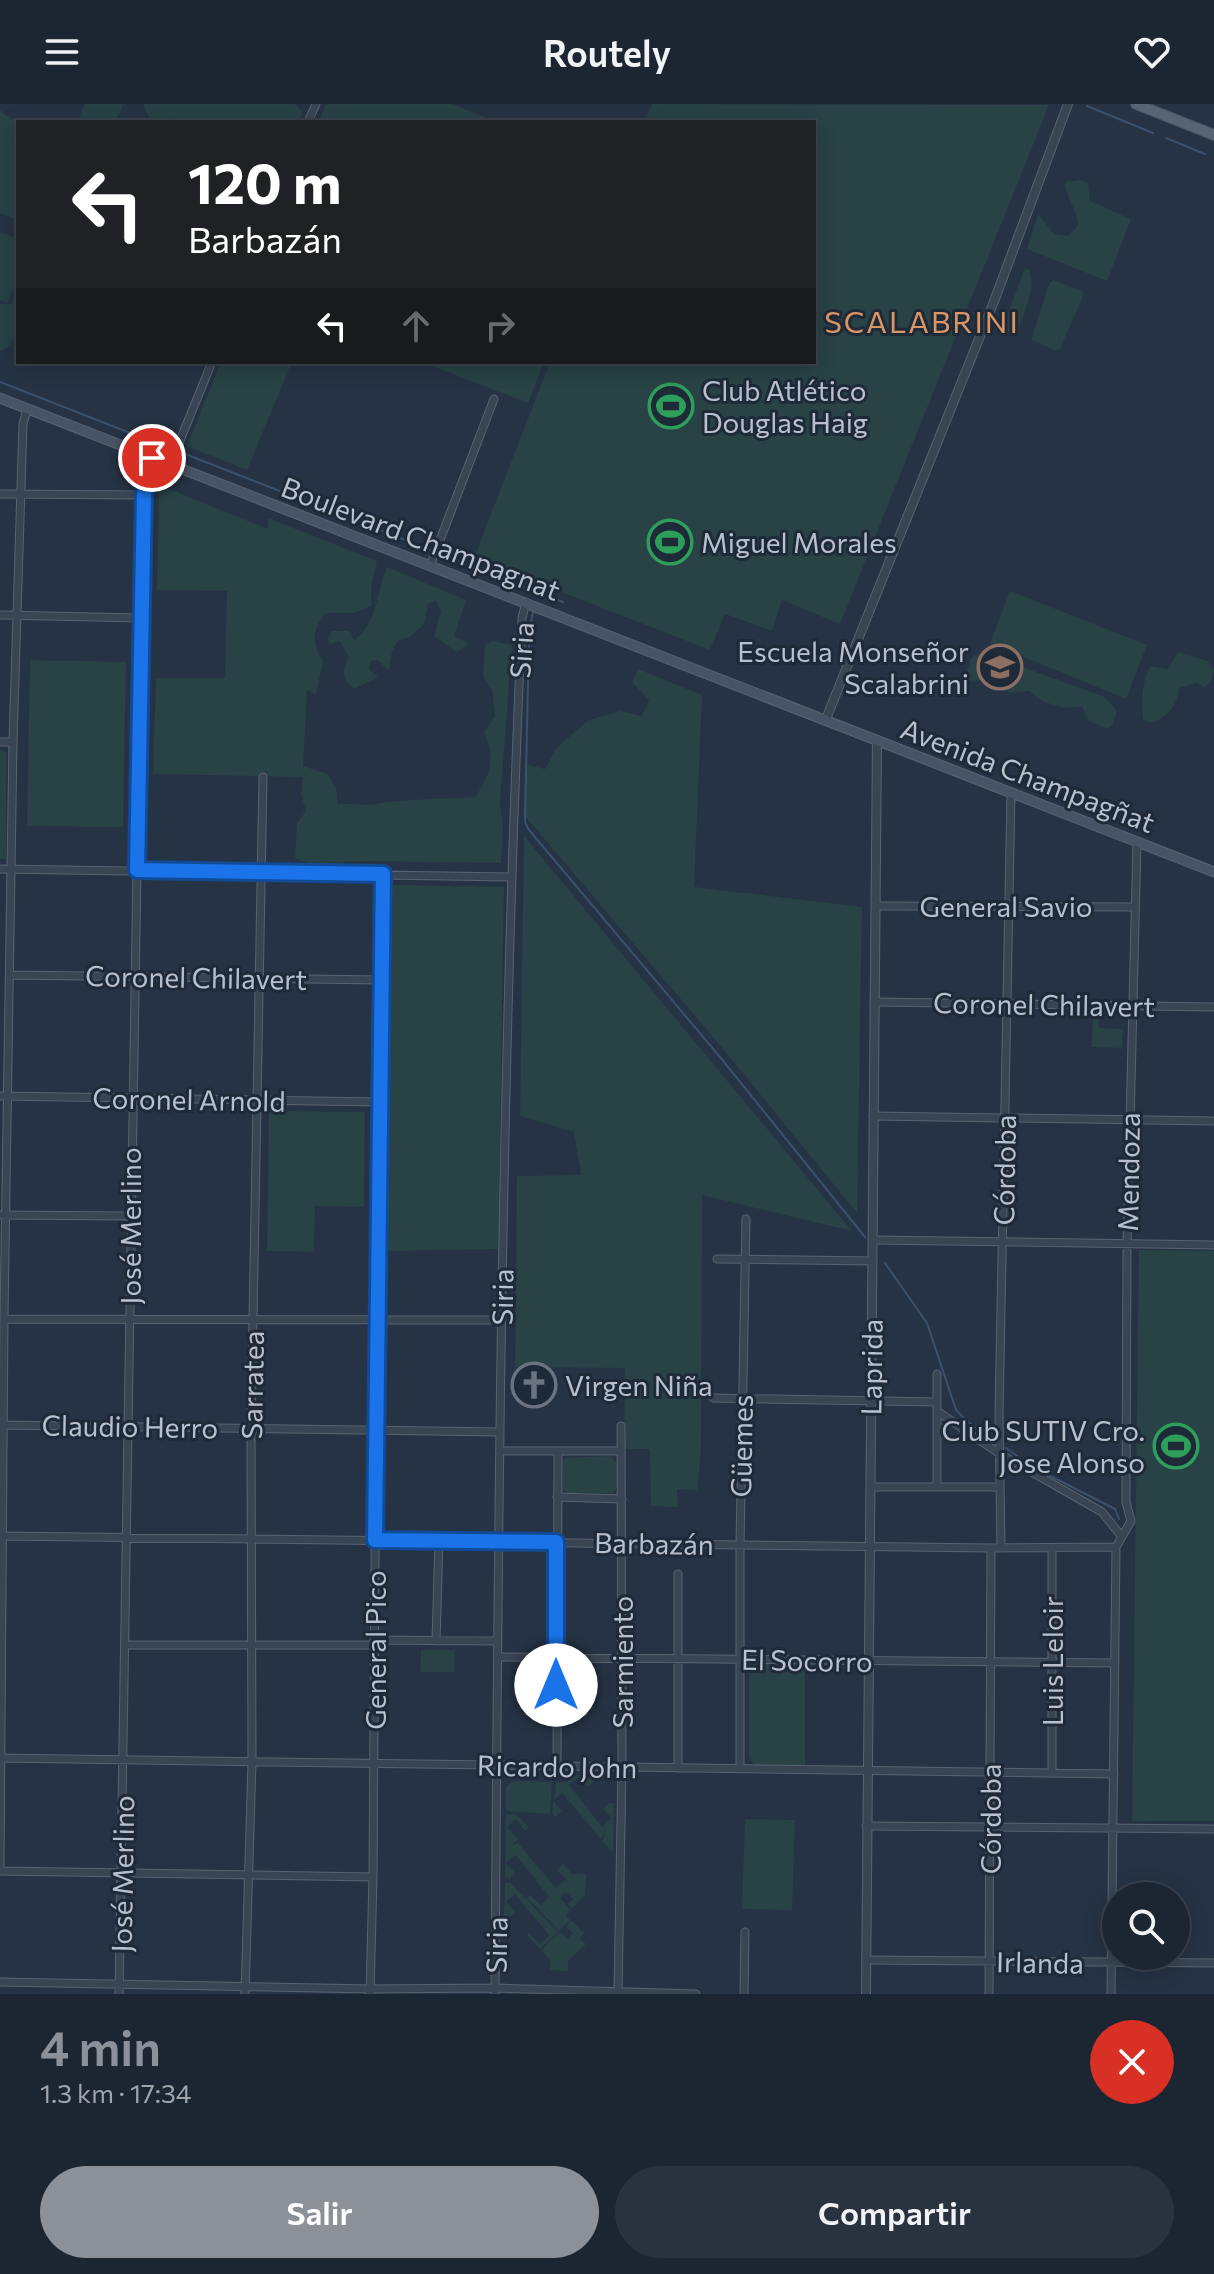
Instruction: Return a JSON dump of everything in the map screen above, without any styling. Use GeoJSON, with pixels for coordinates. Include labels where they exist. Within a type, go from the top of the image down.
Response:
{"type":"FeatureCollection","features":[{"type":"Feature","properties":{"kind":"main road"},"geometry":{"type":"LineString","coordinates":[[1136,104],[1214,135]]}},
{"type":"Feature","properties":{"kind":"main road","name":"Boulevard Champagnat"},"geometry":{"type":"LineString","coordinates":[[0,398],[826,719]]}},
{"type":"Feature","properties":{"kind":"main road","name":"Avenida Champagñat"},"geometry":{"type":"LineString","coordinates":[[826,719],[1214,871]]}},
{"type":"Feature","properties":{"kind":"street"},"geometry":{"type":"LineString","coordinates":[[826,719],[993,304],[1068,104]]}},
{"type":"Feature","properties":{"kind":"street"},"geometry":{"type":"LineString","coordinates":[[170,465],[211,364]]}},
{"type":"Feature","properties":{"kind":"street"},"geometry":{"type":"LineString","coordinates":[[430,566],[494,399]]}},
{"type":"Feature","properties":{"kind":"street"},"geometry":{"type":"LineString","coordinates":[[27,409],[23,424],[20,494],[10,975],[4,1096],[0,1869],[373,1877]]}},
{"type":"Feature","properties":{"kind":"street","name":"José Merlino"},"geometry":{"type":"LineString","coordinates":[[119,1994],[141,618],[144,495],[152,458]]}},
{"type":"Feature","properties":{"kind":"street"},"geometry":{"type":"LineString","coordinates":[[0,494],[144,495]]}},
{"type":"Feature","properties":{"kind":"street","name":"Siria"},"geometry":{"type":"LineString","coordinates":[[495,1991],[498,1542],[510,877],[522,618],[526,602]]}},
{"type":"Feature","properties":{"kind":"street"},"geometry":{"type":"LineString","coordinates":[[0,615],[141,618]]}},
{"type":"Feature","properties":{"kind":"street","name":"Laprida"},"geometry":{"type":"LineString","coordinates":[[866,1994],[877,740]]}},
{"type":"Feature","properties":{"kind":"street"},"geometry":{"type":"LineString","coordinates":[[0,742],[13,742]]}},
{"type":"Feature","properties":{"kind":"street","name":"Sarratea"},"geometry":{"type":"LineString","coordinates":[[246,1990],[252,1762],[251,1428],[263,777]]}},
{"type":"Feature","properties":{"kind":"street","name":"Córdoba"},"geometry":{"type":"LineString","coordinates":[[1001,1548],[1011,792]]}},
{"type":"Feature","properties":{"kind":"street","name":"Mendoza"},"geometry":{"type":"LineString","coordinates":[[1122,1537],[1131,1521],[1126,1502],[1127,1244],[1137,842]]}},
{"type":"Feature","properties":{"kind":"street"},"geometry":{"type":"LineString","coordinates":[[0,869],[510,877]]}},
{"type":"Feature","properties":{"kind":"street","name":"General Pico"},"geometry":{"type":"LineString","coordinates":[[370,1991],[383,874]]}},
{"type":"Feature","properties":{"kind":"street","name":"General Savio"},"geometry":{"type":"LineString","coordinates":[[876,906],[1135,907]]}},
{"type":"Feature","properties":{"kind":"street","name":"Coronel Chilavert"},"geometry":{"type":"LineString","coordinates":[[10,975],[381,980]]}},
{"type":"Feature","properties":{"kind":"street","name":"Coronel Chilavert"},"geometry":{"type":"LineString","coordinates":[[874,1002],[1214,1007]]}},
{"type":"Feature","properties":{"kind":"street","name":"Coronel Arnold"},"geometry":{"type":"LineString","coordinates":[[4,1096],[378,1102]]}},
{"type":"Feature","properties":{"kind":"street"},"geometry":{"type":"LineString","coordinates":[[873,1116],[1214,1121]]}},
{"type":"Feature","properties":{"kind":"street"},"geometry":{"type":"LineString","coordinates":[[3,1215],[130,1216]]}},
{"type":"Feature","properties":{"kind":"street","name":"Güemes"},"geometry":{"type":"LineString","coordinates":[[740,1769],[740,1545],[746,1219]]}},
{"type":"Feature","properties":{"kind":"street"},"geometry":{"type":"LineString","coordinates":[[874,1240],[1214,1245]]}},
{"type":"Feature","properties":{"kind":"street"},"geometry":{"type":"LineString","coordinates":[[717,1259],[873,1261]]}},
{"type":"Feature","properties":{"kind":"street"},"geometry":{"type":"LineString","coordinates":[[3,1316],[130,1320],[502,1320]]}},
{"type":"Feature","properties":{"kind":"street"},"geometry":{"type":"LineString","coordinates":[[937,1374],[937,1487]]}},
{"type":"Feature","properties":{"kind":"street"},"geometry":{"type":"LineString","coordinates":[[713,1398],[870,1401],[937,1407],[1000,1454],[1102,1512],[1122,1537],[1116,1547],[1113,1882]]}},
{"type":"Feature","properties":{"kind":"street","name":"Claudio Herro"},"geometry":{"type":"LineString","coordinates":[[1,1425],[500,1432]]}},
{"type":"Feature","properties":{"kind":"street","name":"Sarmiento"},"geometry":{"type":"LineString","coordinates":[[618,1992],[622,1767],[621,1426]]}},
{"type":"Feature","properties":{"kind":"street"},"geometry":{"type":"LineString","coordinates":[[500,1451],[621,1451]]}},
{"type":"Feature","properties":{"kind":"street"},"geometry":{"type":"LineString","coordinates":[[557,1766],[558,1451]]}},
{"type":"Feature","properties":{"kind":"street"},"geometry":{"type":"LineString","coordinates":[[871,1487],[1000,1487]]}},
{"type":"Feature","properties":{"kind":"street"},"geometry":{"type":"LineString","coordinates":[[557,1497],[622,1499]]}},
{"type":"Feature","properties":{"kind":"street","name":"Barbazán"},"geometry":{"type":"LineString","coordinates":[[1,1536],[871,1547],[1116,1547]]}},
{"type":"Feature","properties":{"kind":"street"},"geometry":{"type":"LineString","coordinates":[[436,1641],[439,1541]]}},
{"type":"Feature","properties":{"kind":"street","name":"Córdoba"},"geometry":{"type":"LineString","coordinates":[[989,1994],[991,1548]]}},
{"type":"Feature","properties":{"kind":"street","name":"Luis Leloir"},"geometry":{"type":"LineString","coordinates":[[1052,1548],[1052,1773]]}},
{"type":"Feature","properties":{"kind":"street"},"geometry":{"type":"LineString","coordinates":[[678,1574],[678,1768]]}},
{"type":"Feature","properties":{"kind":"street"},"geometry":{"type":"LineString","coordinates":[[126,1645],[498,1641]]}},
{"type":"Feature","properties":{"kind":"street","name":"El Socorro"},"geometry":{"type":"LineString","coordinates":[[498,1657],[1115,1663]]}},
{"type":"Feature","properties":{"kind":"street","name":"Ricardo John"},"geometry":{"type":"LineString","coordinates":[[1,1758],[1114,1774]]}},
{"type":"Feature","properties":{"kind":"street"},"geometry":{"type":"LineString","coordinates":[[866,1826],[1214,1829]]}},
{"type":"Feature","properties":{"kind":"street"},"geometry":{"type":"LineString","coordinates":[[744,1994],[745,1932]]}},
{"type":"Feature","properties":{"kind":"street","name":"Irlanda"},"geometry":{"type":"LineString","coordinates":[[866,1960],[1102,1963]]}},
{"type":"Feature","properties":{"kind":"street","name":"Irlanda"},"geometry":{"type":"LineString","coordinates":[[1190,1963],[1214,1963]]}},
{"type":"Feature","properties":{"kind":"street"},"geometry":{"type":"LineString","coordinates":[[1111,1970],[1111,1994]]}},
{"type":"Feature","properties":{"kind":"street"},"geometry":{"type":"LineString","coordinates":[[0,1982],[246,1990],[696,1994]]}},
{"type":"Feature","properties":{"kind":"green space"},"geometry":{"type":"Polygon","coordinates":[[[84,104],[127,104],[123,105],[116,120],[79,120],[84,104]]]}},
{"type":"Feature","properties":{"kind":"green space"},"geometry":{"type":"Polygon","coordinates":[[[143,104],[295,104],[303,113],[300,120],[178,120],[171,117],[169,120],[150,120],[143,104]]]}},
{"type":"Feature","properties":{"kind":"green space"},"geometry":{"type":"Polygon","coordinates":[[[326,104],[452,104],[492,120],[320,120],[326,104]]]}},
{"type":"Feature","properties":{"kind":"green space","name":"Club Atlético Douglas Haig"},"geometry":{"type":"Polygon","coordinates":[[[652,104],[1049,105],[840,624],[782,600],[772,631],[725,614],[710,650],[474,558],[549,364],[816,364],[816,120],[646,120],[652,104]]]}},
{"type":"Feature","properties":{"kind":"green space"},"geometry":{"type":"Polygon","coordinates":[[[0,110],[16,120],[16,219],[0,213],[0,110]]]}},
{"type":"Feature","properties":{"kind":"green space"},"geometry":{"type":"Polygon","coordinates":[[[1080,180],[1088,183],[1090,201],[1131,219],[1107,281],[1027,249],[1038,214],[1054,234],[1069,236],[1078,225],[1065,182],[1080,180]]]}},
{"type":"Feature","properties":{"kind":"green space"},"geometry":{"type":"Polygon","coordinates":[[[0,232],[16,238],[16,282],[7,303],[0,300],[0,232]]]}},
{"type":"Feature","properties":{"kind":"green space"},"geometry":{"type":"Polygon","coordinates":[[[1025,268],[1030,271],[1032,286],[1019,327],[1010,332],[1001,331],[1025,268]]]}},
{"type":"Feature","properties":{"kind":"green space"},"geometry":{"type":"Polygon","coordinates":[[[1053,280],[1084,294],[1057,351],[1031,340],[1053,280]]]}},
{"type":"Feature","properties":{"kind":"green space"},"geometry":{"type":"Polygon","coordinates":[[[16,294],[16,334],[13,341],[0,351],[0,304],[12,304],[16,294]]]}},
{"type":"Feature","properties":{"kind":"green space"},"geometry":{"type":"Polygon","coordinates":[[[220,364],[291,364],[247,470],[187,446],[220,364]]]}},
{"type":"Feature","properties":{"kind":"green space"},"geometry":{"type":"Polygon","coordinates":[[[427,364],[543,364],[528,403],[427,364]]]}},
{"type":"Feature","properties":{"kind":"green space"},"geometry":{"type":"Polygon","coordinates":[[[159,485],[268,529],[268,518],[377,561],[371,606],[354,613],[326,613],[315,636],[316,648],[323,661],[316,694],[307,690],[303,766],[328,774],[336,788],[338,805],[475,797],[490,766],[490,750],[484,732],[495,716],[492,690],[483,676],[485,645],[492,641],[512,645],[500,802],[503,829],[501,863],[360,861],[311,864],[295,858],[297,823],[306,811],[301,794],[303,777],[153,774],[156,678],[225,678],[227,591],[157,590],[159,485]]]}},
{"type":"Feature","properties":{"kind":"green space"},"geometry":{"type":"Polygon","coordinates":[[[387,567],[466,600],[454,636],[470,644],[456,652],[434,636],[441,611],[436,600],[428,604],[424,624],[411,636],[398,641],[392,651],[389,671],[378,660],[371,661],[369,669],[378,677],[355,689],[344,674],[349,657],[340,641],[329,644],[328,637],[332,631],[349,631],[354,640],[362,633],[372,616],[387,567]]]}},
{"type":"Feature","properties":{"kind":"green space"},"geometry":{"type":"Polygon","coordinates":[[[1010,591],[1147,645],[1126,699],[990,643],[1010,591]]]}},
{"type":"Feature","properties":{"kind":"green space"},"geometry":{"type":"Polygon","coordinates":[[[1178,652],[1208,661],[1214,670],[1211,682],[1205,687],[1196,683],[1179,688],[1170,710],[1150,723],[1143,719],[1142,712],[1147,672],[1150,666],[1168,669],[1178,652]]]}},
{"type":"Feature","properties":{"kind":"green space"},"geometry":{"type":"Polygon","coordinates":[[[978,654],[996,655],[1105,697],[1117,711],[1112,726],[1107,729],[1088,720],[1082,706],[1065,708],[1044,702],[1029,691],[1011,693],[1002,688],[996,679],[971,681],[966,675],[971,658],[978,654]]]}},
{"type":"Feature","properties":{"kind":"green space"},"geometry":{"type":"Polygon","coordinates":[[[30,660],[126,662],[123,827],[27,826],[30,660]]]}},
{"type":"Feature","properties":{"kind":"green space"},"geometry":{"type":"Polygon","coordinates":[[[638,669],[702,695],[694,887],[862,907],[857,1213],[724,1050],[523,814],[525,764],[545,769],[557,747],[589,720],[620,711],[642,716],[649,700],[632,682],[638,669]]]}},
{"type":"Feature","properties":{"kind":"green space"},"geometry":{"type":"Polygon","coordinates":[[[0,751],[6,751],[6,859],[0,859],[0,751]]]}},
{"type":"Feature","properties":{"kind":"green space"},"geometry":{"type":"Polygon","coordinates":[[[524,836],[852,1231],[702,1195],[701,1450],[697,1490],[677,1489],[678,1507],[651,1506],[650,1449],[624,1449],[625,1368],[515,1367],[517,1176],[581,1175],[574,1132],[520,1116],[524,836]]]}},
{"type":"Feature","properties":{"kind":"green space"},"geometry":{"type":"Polygon","coordinates":[[[393,885],[504,887],[498,1249],[387,1251],[393,885]]]}},
{"type":"Feature","properties":{"kind":"green space"},"geometry":{"type":"Polygon","coordinates":[[[1093,1019],[1099,1019],[1099,1028],[1123,1029],[1122,1048],[1091,1047],[1093,1019]]]}},
{"type":"Feature","properties":{"kind":"green space"},"geometry":{"type":"Polygon","coordinates":[[[269,1111],[365,1112],[364,1207],[315,1206],[314,1252],[267,1251],[269,1111]]]}},
{"type":"Feature","properties":{"kind":"green space"},"geometry":{"type":"Polygon","coordinates":[[[1139,1250],[1214,1251],[1214,1821],[1132,1821],[1139,1250]]]}},
{"type":"Feature","properties":{"kind":"green space"},"geometry":{"type":"Polygon","coordinates":[[[610,1456],[617,1463],[617,1488],[613,1493],[569,1493],[563,1490],[565,1458],[610,1456]]]}},
{"type":"Feature","properties":{"kind":"green space"},"geometry":{"type":"Polygon","coordinates":[[[421,1650],[455,1650],[454,1672],[420,1672],[421,1650]]]}},
{"type":"Feature","properties":{"kind":"green space"},"geometry":{"type":"Polygon","coordinates":[[[756,1664],[805,1665],[805,1765],[755,1765],[749,1758],[749,1669],[756,1664]]]}},
{"type":"Feature","properties":{"kind":"green space"},"geometry":{"type":"Polygon","coordinates":[[[576,1775],[596,1775],[596,1780],[588,1787],[578,1777],[569,1785],[602,1827],[612,1818],[603,1809],[614,1803],[613,1852],[602,1842],[606,1830],[601,1839],[562,1793],[554,1800],[556,1782],[567,1782],[576,1775]]]}},
{"type":"Feature","properties":{"kind":"green space"},"geometry":{"type":"Polygon","coordinates":[[[512,1781],[552,1782],[550,1814],[506,1811],[506,1787],[512,1781]]]}},
{"type":"Feature","properties":{"kind":"green space"},"geometry":{"type":"Polygon","coordinates":[[[554,1802],[562,1811],[555,1817],[552,1814],[554,1802]]]}},
{"type":"Feature","properties":{"kind":"green space"},"geometry":{"type":"Polygon","coordinates":[[[506,1814],[517,1815],[529,1827],[525,1831],[516,1819],[507,1827],[518,1839],[512,1845],[518,1843],[556,1888],[566,1879],[557,1870],[563,1864],[572,1874],[586,1874],[585,1895],[572,1909],[568,1904],[573,1899],[566,1892],[560,1898],[571,1910],[566,1915],[570,1920],[559,1931],[527,1898],[530,1895],[541,1905],[549,1897],[516,1855],[506,1863],[515,1873],[510,1879],[505,1877],[506,1814]]]}},
{"type":"Feature","properties":{"kind":"green space"},"geometry":{"type":"Polygon","coordinates":[[[745,1819],[795,1820],[792,1910],[742,1909],[745,1819]]]}},
{"type":"Feature","properties":{"kind":"green space"},"geometry":{"type":"Polygon","coordinates":[[[510,1882],[558,1932],[540,1949],[527,1935],[529,1933],[540,1944],[549,1935],[515,1894],[506,1902],[515,1912],[509,1918],[504,1916],[505,1883],[510,1882]]]}},
{"type":"Feature","properties":{"kind":"green space"},"geometry":{"type":"Polygon","coordinates":[[[572,1921],[584,1933],[579,1938],[586,1944],[568,1961],[568,1971],[550,1970],[550,1960],[541,1950],[560,1932],[567,1939],[573,1933],[566,1926],[572,1921]]]}},
{"type":"Feature","properties":{"kind":"waterway"},"geometry":{"type":"LineString","coordinates":[[1087,106],[1153,133]]}},
{"type":"Feature","properties":{"kind":"waterway"},"geometry":{"type":"LineString","coordinates":[[1166,138],[1205,154]]}},
{"type":"Feature","properties":{"kind":"waterway"},"geometry":{"type":"LineString","coordinates":[[0,382],[171,449]]}},
{"type":"Feature","properties":{"kind":"waterway"},"geometry":{"type":"LineString","coordinates":[[180,452],[431,550]]}},
{"type":"Feature","properties":{"kind":"waterway"},"geometry":{"type":"LineString","coordinates":[[439,553],[543,595]]}},
{"type":"Feature","properties":{"kind":"waterway"},"geometry":{"type":"LineString","coordinates":[[556,599],[563,602]]}},
{"type":"Feature","properties":{"kind":"waterway"},"geometry":{"type":"LineString","coordinates":[[533,612],[529,635],[525,822],[529,830],[720,1057],[865,1237]]}},
{"type":"Feature","properties":{"kind":"waterway"},"geometry":{"type":"LineString","coordinates":[[885,1263],[927,1323],[956,1410],[994,1440]]}},
{"type":"Feature","properties":{"kind":"waterway"},"geometry":{"type":"LineString","coordinates":[[1006,1448],[1031,1466],[1115,1509],[1119,1519]]}},
{"type":"Feature","properties":{"kind":"place","name":"Club Atlético Douglas Haig"},"geometry":{"type":"Point","coordinates":[671,406]}},
{"type":"Feature","properties":{"kind":"place","name":"Miguel Morales"},"geometry":{"type":"Point","coordinates":[670,542]}},
{"type":"Feature","properties":{"kind":"place","name":"Escuela Monseñor Scalabrini"},"geometry":{"type":"Point","coordinates":[1000,667]}},
{"type":"Feature","properties":{"kind":"place","name":"Virgen Niña"},"geometry":{"type":"Point","coordinates":[534,1385]}},
{"type":"Feature","properties":{"kind":"place","name":"Club SUTIV Cro. Jose Alonso"},"geometry":{"type":"Point","coordinates":[1176,1446]}},
{"type":"Feature","properties":{"kind":"district","name":"SCALABRINI"},"geometry":{"type":"Point","coordinates":[922,320]}},
{"type":"Feature","properties":{"kind":"route"},"geometry":{"type":"LineString","coordinates":[[152,458],[144,495],[137,870],[383,874],[375,1540],[556,1542],[556,1685]]}}]}
